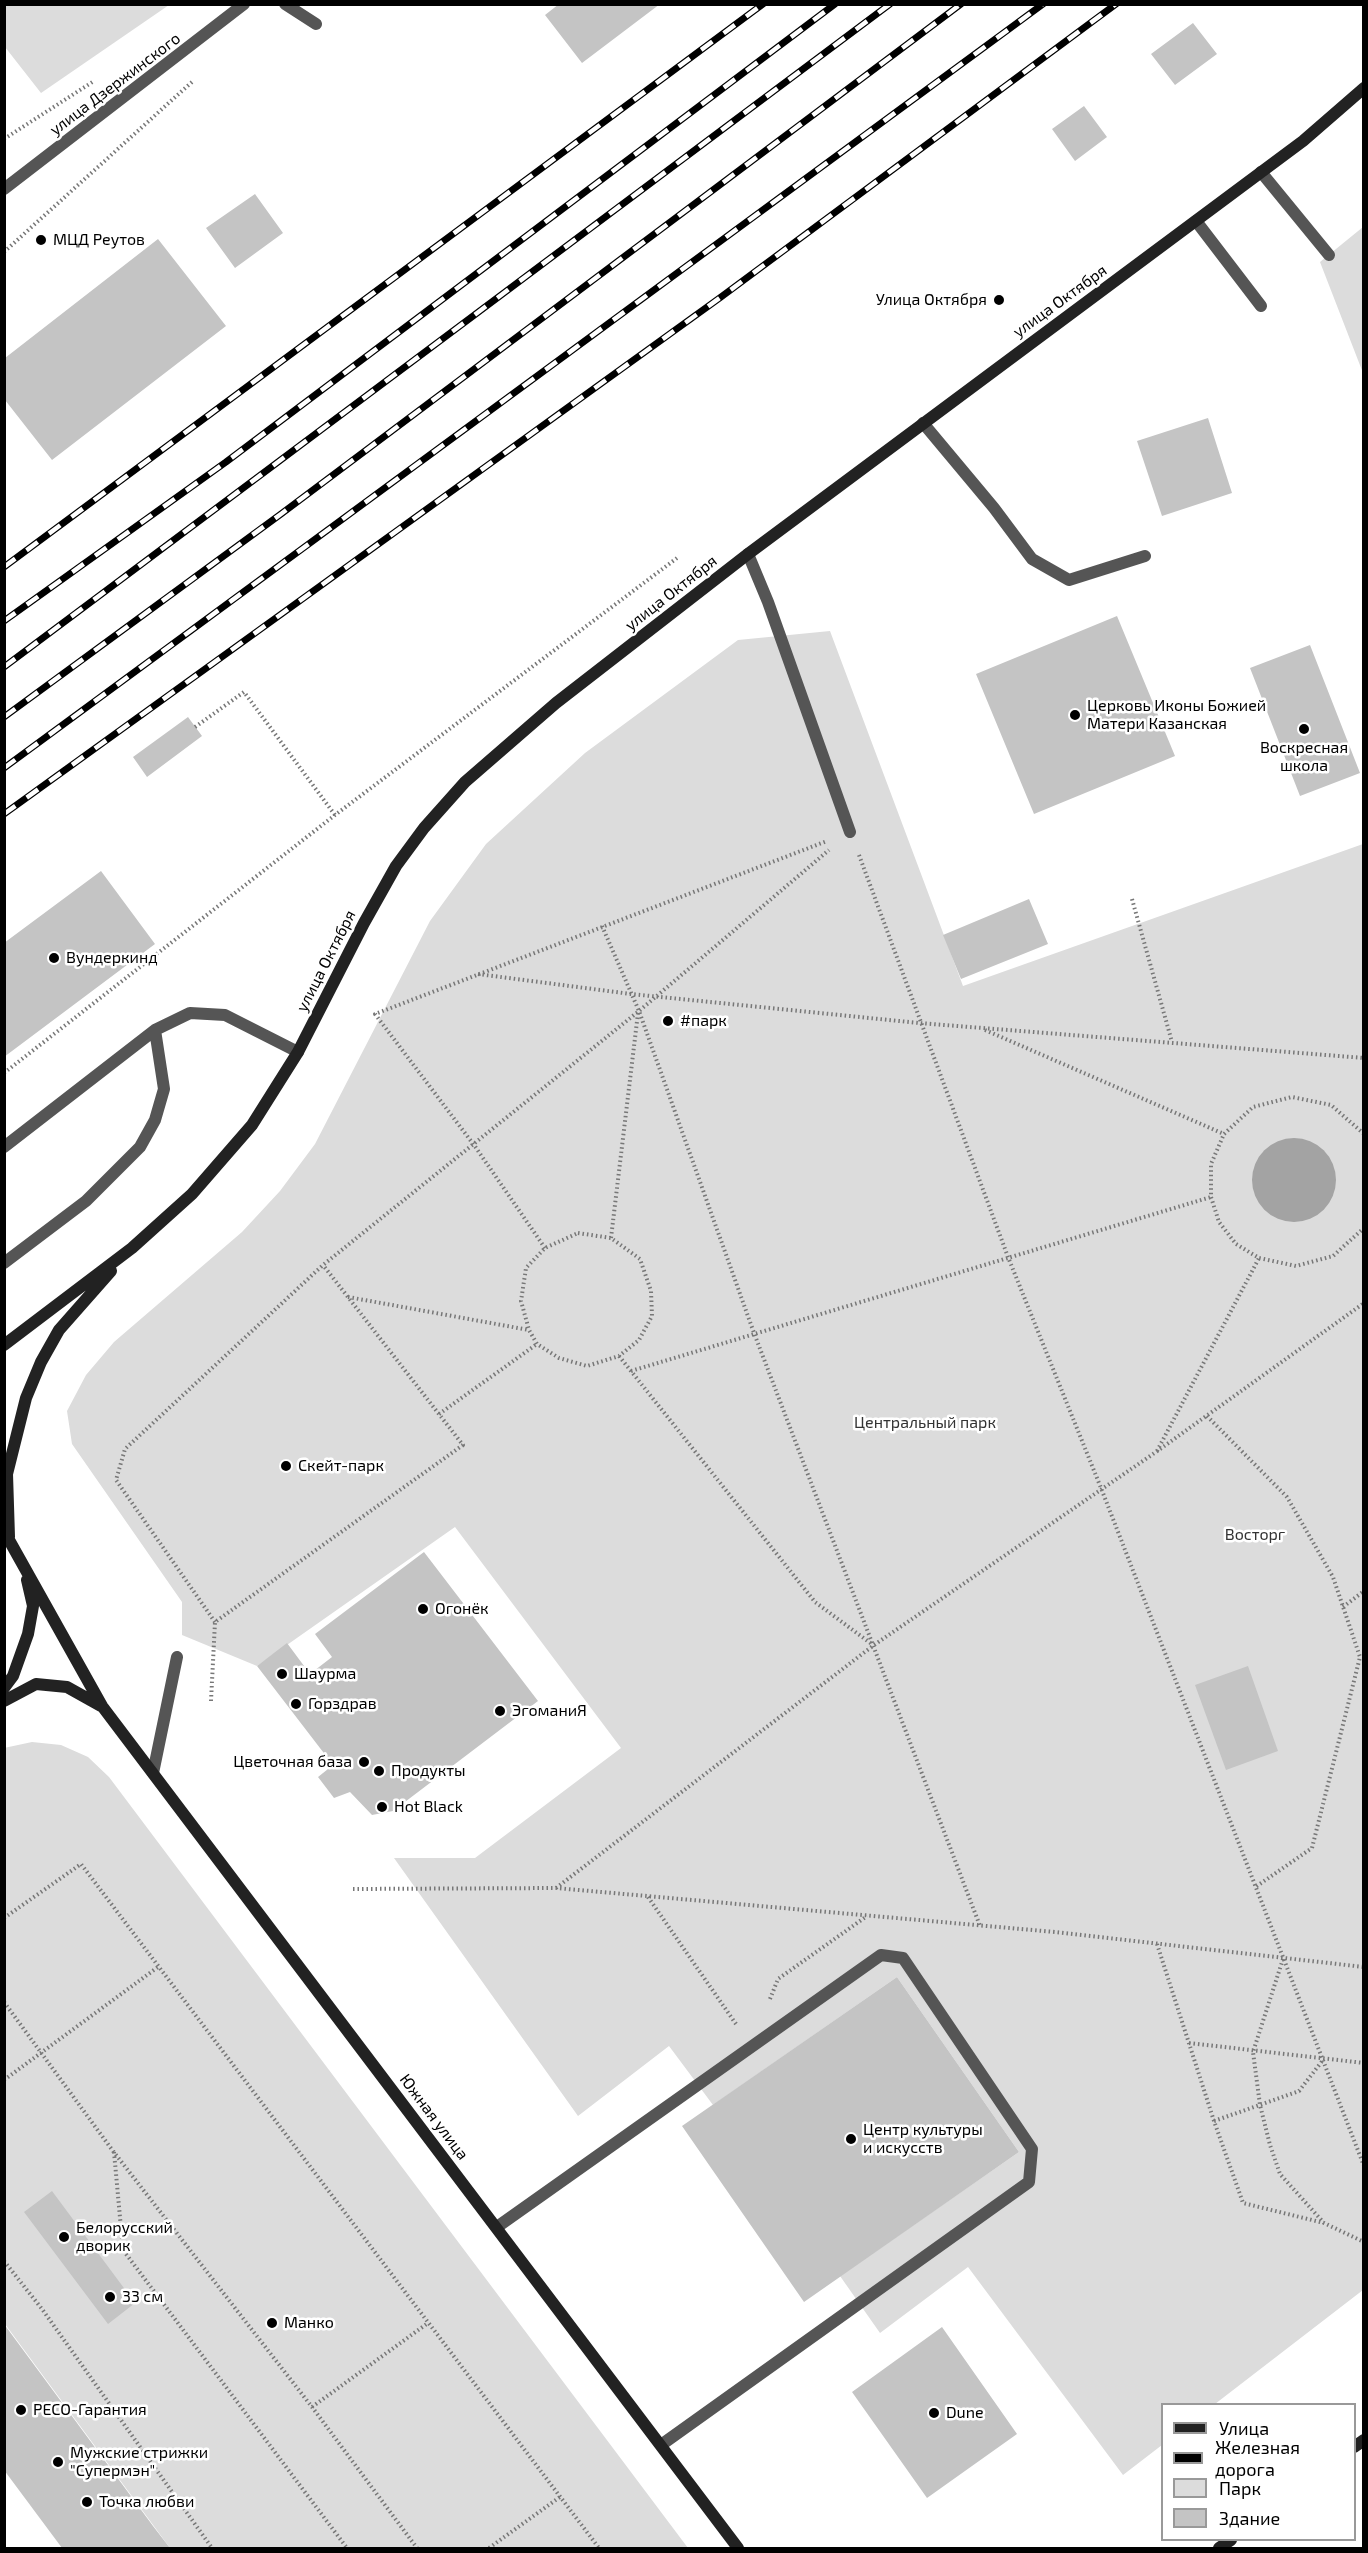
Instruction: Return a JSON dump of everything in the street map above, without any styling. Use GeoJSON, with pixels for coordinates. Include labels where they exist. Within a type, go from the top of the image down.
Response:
{"type":"FeatureCollection","features":[{"type":"Feature","properties":{"kind":"street","name":"улица Дзержинского"},"geometry":{"type":"LineString","coordinates":[[4,189],[244,4]]}},
{"type":"Feature","properties":{"kind":"street"},"geometry":{"type":"LineString","coordinates":[[285,4],[316,24]]}},
{"type":"Feature","properties":{"kind":"street","name":"улица Октября"},"geometry":{"type":"LineString","coordinates":[[4,1345],[132,1248],[192,1194],[252,1125],[298,1052],[396,866],[423,828],[465,782],[556,703],[748,554],[1303,141],[1364,88]]}},
{"type":"Feature","properties":{"kind":"street"},"geometry":{"type":"LineString","coordinates":[[1261,172],[1329,255]]}},
{"type":"Feature","properties":{"kind":"street"},"geometry":{"type":"LineString","coordinates":[[1196,221],[1261,306]]}},
{"type":"Feature","properties":{"kind":"street"},"geometry":{"type":"LineString","coordinates":[[922,423],[986,499],[1032,559],[1069,580],[1144,556]]}},
{"type":"Feature","properties":{"kind":"street"},"geometry":{"type":"LineString","coordinates":[[748,554],[768,602],[850,832]]}},
{"type":"Feature","properties":{"kind":"street"},"geometry":{"type":"LineString","coordinates":[[4,1147],[155,1030],[190,1013],[225,1015],[298,1052]]}},
{"type":"Feature","properties":{"kind":"street"},"geometry":{"type":"LineString","coordinates":[[4,1263],[86,1201],[140,1147],[155,1120],[164,1089],[155,1030]]}},
{"type":"Feature","properties":{"kind":"street","name":"улица Октября"},"geometry":{"type":"LineString","coordinates":[[7,1534],[7,1474],[26,1398],[41,1362],[60,1330],[132,1248]]}},
{"type":"Feature","properties":{"kind":"street","name":"Южная улица"},"geometry":{"type":"LineString","coordinates":[[7,1534],[102,1706],[738,2548]]}},
{"type":"Feature","properties":{"kind":"street"},"geometry":{"type":"LineString","coordinates":[[4,1688],[13,1676],[28,1634],[33,1606],[25,1567]]}},
{"type":"Feature","properties":{"kind":"street"},"geometry":{"type":"LineString","coordinates":[[153,1773],[177,1657]]}},
{"type":"Feature","properties":{"kind":"street"},"geometry":{"type":"LineString","coordinates":[[4,1701],[36,1684],[67,1687],[102,1706]]}},
{"type":"Feature","properties":{"kind":"street"},"geometry":{"type":"LineString","coordinates":[[497,2227],[881,1955],[903,1958],[1032,2149],[1029,2182],[661,2445]]}},
{"type":"Feature","properties":{"kind":"path"},"geometry":{"type":"LineString","coordinates":[[4,252],[199,76]]}},
{"type":"Feature","properties":{"kind":"path"},"geometry":{"type":"LineString","coordinates":[[4,1073],[335,815],[677,558]]}},
{"type":"Feature","properties":{"kind":"path"},"geometry":{"type":"LineString","coordinates":[[195,726],[244,692],[335,815]]}},
{"type":"Feature","properties":{"kind":"path"},"geometry":{"type":"LineString","coordinates":[[545,1248],[474,1145],[375,1014],[850,832]]}},
{"type":"Feature","properties":{"kind":"path"},"geometry":{"type":"LineString","coordinates":[[211,1701],[215,1622],[116,1480],[125,1449],[323,1265],[639,1011],[850,832]]}},
{"type":"Feature","properties":{"kind":"path"},"geometry":{"type":"LineString","coordinates":[[850,832],[1008,1257],[1101,1488],[1254,1888],[1364,2166]]}},
{"type":"Feature","properties":{"kind":"path"},"geometry":{"type":"LineString","coordinates":[[1132,899],[1172,1042]]}},
{"type":"Feature","properties":{"kind":"path"},"geometry":{"type":"LineString","coordinates":[[602,926],[639,1011],[754,1333],[980,1926]]}},
{"type":"Feature","properties":{"kind":"path"},"geometry":{"type":"LineString","coordinates":[[478,974],[631,994],[920,1023],[1364,1058]]}},
{"type":"Feature","properties":{"kind":"path"},"geometry":{"type":"LineString","coordinates":[[611,1238],[639,1011]]}},
{"type":"Feature","properties":{"kind":"path"},"geometry":{"type":"LineString","coordinates":[[982,1028],[1224,1134]]}},
{"type":"Feature","properties":{"kind":"path"},"geometry":{"type":"LineString","coordinates":[[1363,1131],[1331,1105],[1292,1097],[1253,1107],[1224,1134],[1211,1164],[1210,1197],[1220,1222],[1236,1244],[1259,1258],[1296,1266],[1333,1256],[1364,1228]]}},
{"type":"Feature","properties":{"kind":"path"},"geometry":{"type":"LineString","coordinates":[[630,1371],[1210,1197]]}},
{"type":"Feature","properties":{"kind":"path"},"geometry":{"type":"LineString","coordinates":[[578,1233],[611,1238],[640,1259],[651,1291],[651,1316],[639,1341],[619,1356],[587,1366],[559,1358],[537,1344],[529,1330],[521,1300],[526,1268],[545,1248],[578,1233]]}},
{"type":"Feature","properties":{"kind":"path"},"geometry":{"type":"LineString","coordinates":[[1156,1452],[1259,1258]]}},
{"type":"Feature","properties":{"kind":"path"},"geometry":{"type":"LineString","coordinates":[[215,1622],[463,1445],[323,1265]]}},
{"type":"Feature","properties":{"kind":"path"},"geometry":{"type":"LineString","coordinates":[[348,1297],[529,1330]]}},
{"type":"Feature","properties":{"kind":"path"},"geometry":{"type":"LineString","coordinates":[[556,1888],[874,1645],[1156,1452],[1364,1303]]}},
{"type":"Feature","properties":{"kind":"path"},"geometry":{"type":"LineString","coordinates":[[439,1414],[537,1344]]}},
{"type":"Feature","properties":{"kind":"path"},"geometry":{"type":"LineString","coordinates":[[619,1356],[815,1602],[874,1645]]}},
{"type":"Feature","properties":{"kind":"path"},"geometry":{"type":"LineString","coordinates":[[1207,1416],[1287,1497],[1334,1577],[1360,1657],[1312,1848],[1254,1888]]}},
{"type":"Feature","properties":{"kind":"path"},"geometry":{"type":"LineString","coordinates":[[1343,1607],[1364,1591]]}},
{"type":"Feature","properties":{"kind":"path"},"geometry":{"type":"LineString","coordinates":[[4,1918],[81,1864],[599,2548]]}},
{"type":"Feature","properties":{"kind":"path"},"geometry":{"type":"LineString","coordinates":[[353,1889],[556,1888],[980,1926],[1364,1967]]}},
{"type":"Feature","properties":{"kind":"path"},"geometry":{"type":"LineString","coordinates":[[648,1896],[751,2047]]}},
{"type":"Feature","properties":{"kind":"path"},"geometry":{"type":"LineString","coordinates":[[751,2047],[778,1979],[867,1916]]}},
{"type":"Feature","properties":{"kind":"path"},"geometry":{"type":"LineString","coordinates":[[1157,1944],[1243,2203],[1324,2223],[1364,2242]]}},
{"type":"Feature","properties":{"kind":"path"},"geometry":{"type":"LineString","coordinates":[[1283,1958],[1253,2052],[1260,2105],[1280,2174],[1324,2223]]}},
{"type":"Feature","properties":{"kind":"path"},"geometry":{"type":"LineString","coordinates":[[4,2080],[158,1966]]}},
{"type":"Feature","properties":{"kind":"path"},"geometry":{"type":"LineString","coordinates":[[4,2002],[113,2151],[312,2407],[417,2548]]}},
{"type":"Feature","properties":{"kind":"path"},"geometry":{"type":"LineString","coordinates":[[1189,2043],[1364,2063]]}},
{"type":"Feature","properties":{"kind":"path"},"geometry":{"type":"LineString","coordinates":[[1214,2121],[1299,2091],[1323,2060]]}},
{"type":"Feature","properties":{"kind":"path"},"geometry":{"type":"LineString","coordinates":[[113,2151],[123,2250],[347,2548]]}},
{"type":"Feature","properties":{"kind":"path"},"geometry":{"type":"LineString","coordinates":[[4,2261],[42,2309],[212,2548]]}},
{"type":"Feature","properties":{"kind":"path"},"geometry":{"type":"LineString","coordinates":[[312,2407],[428,2323]]}},
{"type":"Feature","properties":{"kind":"path"},"geometry":{"type":"LineString","coordinates":[[489,2548],[560,2497]]}},
{"type":"Feature","properties":{"kind":"green space"},"geometry":{"type":"Polygon","coordinates":[[[5,4],[169,5],[41,93],[5,47],[5,4]]]}},
{"type":"Feature","properties":{"kind":"green space"},"geometry":{"type":"Polygon","coordinates":[[[1363,227],[1363,373],[1320,262],[1363,227]]]}},
{"type":"Feature","properties":{"kind":"green space","name":"Центральный парк"},"geometry":{"type":"Polygon","coordinates":[[[830,631],[963,986],[1363,844],[1363,2290],[1216,2403],[1161,2403],[1161,2446],[1123,2475],[968,2267],[880,2333],[840,2276],[1019,2152],[897,1977],[713,2105],[669,2046],[578,2116],[394,1858],[475,1858],[621,1748],[455,1527],[257,1666],[182,1635],[182,1602],[72,1444],[67,1411],[86,1375],[114,1342],[242,1232],[280,1191],[315,1144],[430,921],[486,844],[585,753],[738,640],[830,631]]]}},
{"type":"Feature","properties":{"kind":"green space"},"geometry":{"type":"Polygon","coordinates":[[[32,1742],[61,1745],[88,1757],[109,1777],[688,2548],[170,2548],[5,2324],[4,1748],[32,1742]]]}},
{"type":"Feature","properties":{"kind":"shaded area"},"geometry":{"type":"Polygon","coordinates":[[[1294,1138],[1310,1141],[1329,1157],[1336,1180],[1333,1196],[1317,1215],[1294,1222],[1278,1219],[1259,1203],[1252,1180],[1255,1164],[1271,1145],[1294,1138]]]}},
{"type":"Feature","properties":{"kind":"building"},"geometry":{"type":"Polygon","coordinates":[[[559,4],[660,4],[582,63],[545,15],[559,4]]]}},
{"type":"Feature","properties":{"kind":"building"},"geometry":{"type":"Polygon","coordinates":[[[1193,23],[1217,54],[1175,85],[1151,54],[1193,23]]]}},
{"type":"Feature","properties":{"kind":"building"},"geometry":{"type":"Polygon","coordinates":[[[1084,106],[1107,137],[1075,161],[1052,129],[1084,106]]]}},
{"type":"Feature","properties":{"kind":"building"},"geometry":{"type":"Polygon","coordinates":[[[255,194],[283,233],[235,268],[206,228],[255,194]]]}},
{"type":"Feature","properties":{"kind":"building"},"geometry":{"type":"Polygon","coordinates":[[[158,239],[226,326],[52,460],[5,400],[5,358],[158,239]]]}},
{"type":"Feature","properties":{"kind":"building"},"geometry":{"type":"Polygon","coordinates":[[[1208,418],[1232,493],[1162,516],[1137,441],[1208,418]]]}},
{"type":"Feature","properties":{"kind":"building","name":"Церковь Иконы Божией Матери Казанская"},"geometry":{"type":"Polygon","coordinates":[[[1117,616],[1175,756],[1034,814],[976,674],[1117,616]]]}},
{"type":"Feature","properties":{"kind":"building"},"geometry":{"type":"Polygon","coordinates":[[[1310,645],[1360,773],[1300,796],[1250,668],[1310,645]]]}},
{"type":"Feature","properties":{"kind":"building"},"geometry":{"type":"Polygon","coordinates":[[[188,717],[202,736],[147,777],[133,757],[188,717]]]}},
{"type":"Feature","properties":{"kind":"building"},"geometry":{"type":"Polygon","coordinates":[[[101,871],[155,944],[4,1057],[4,943],[101,871]]]}},
{"type":"Feature","properties":{"kind":"building"},"geometry":{"type":"Polygon","coordinates":[[[1029,899],[1048,944],[961,979],[943,935],[1029,899]]]}},
{"type":"Feature","properties":{"kind":"building"},"geometry":{"type":"Polygon","coordinates":[[[424,1552],[538,1701],[393,1811],[372,1815],[350,1792],[334,1798],[318,1777],[333,1765],[257,1666],[287,1643],[310,1674],[332,1657],[315,1634],[424,1552]]]}},
{"type":"Feature","properties":{"kind":"building"},"geometry":{"type":"Polygon","coordinates":[[[1248,1666],[1278,1751],[1226,1770],[1195,1685],[1248,1666]]]}},
{"type":"Feature","properties":{"kind":"building","name":"Центр культуры и искусств"},"geometry":{"type":"Polygon","coordinates":[[[897,1977],[1019,2152],[804,2302],[682,2126],[897,1977]]]}},
{"type":"Feature","properties":{"kind":"building"},"geometry":{"type":"Polygon","coordinates":[[[52,2191],[135,2303],[108,2324],[24,2212],[52,2191]]]}},
{"type":"Feature","properties":{"kind":"building"},"geometry":{"type":"Polygon","coordinates":[[[4,2324],[170,2548],[62,2548],[4,2470],[4,2324]]]}},
{"type":"Feature","properties":{"kind":"building","name":"Dune"},"geometry":{"type":"Polygon","coordinates":[[[942,2327],[1017,2434],[927,2498],[852,2392],[942,2327]]]}},
{"type":"Feature","properties":{"kind":"railway"},"geometry":{"type":"LineString","coordinates":[[4,567],[763,4]]}},
{"type":"Feature","properties":{"kind":"railway"},"geometry":{"type":"LineString","coordinates":[[4,621],[226,462],[835,4]]}},
{"type":"Feature","properties":{"kind":"railway"},"geometry":{"type":"LineString","coordinates":[[4,667],[890,4]]}},
{"type":"Feature","properties":{"kind":"railway"},"geometry":{"type":"LineString","coordinates":[[4,717],[281,514],[961,4]]}},
{"type":"Feature","properties":{"kind":"railway"},"geometry":{"type":"LineString","coordinates":[[4,768],[1043,4]]}},
{"type":"Feature","properties":{"kind":"railway"},"geometry":{"type":"LineString","coordinates":[[4,814],[721,297],[1116,4]]}},
{"type":"Feature","properties":{"kind":"place","name":"МЦД Реутов"},"geometry":{"type":"Point","coordinates":[41,240]}},
{"type":"Feature","properties":{"kind":"place","name":"Улица Октября"},"geometry":{"type":"Point","coordinates":[999,300]}},
{"type":"Feature","properties":{"kind":"place","name":"Церковь Иконы Божией Матери Казанская"},"geometry":{"type":"Point","coordinates":[1075,715]}},
{"type":"Feature","properties":{"kind":"place","name":"Воскресная школа"},"geometry":{"type":"Point","coordinates":[1304,729]}},
{"type":"Feature","properties":{"kind":"place","name":"Вундеркинд"},"geometry":{"type":"Point","coordinates":[54,958]}},
{"type":"Feature","properties":{"kind":"place","name":"#парк"},"geometry":{"type":"Point","coordinates":[668,1021]}},
{"type":"Feature","properties":{"kind":"place","name":"Скейт-парк"},"geometry":{"type":"Point","coordinates":[286,1466]}},
{"type":"Feature","properties":{"kind":"place","name":"Огонёк"},"geometry":{"type":"Point","coordinates":[423,1609]}},
{"type":"Feature","properties":{"kind":"place","name":"Шаурма"},"geometry":{"type":"Point","coordinates":[282,1674]}},
{"type":"Feature","properties":{"kind":"place","name":"Горздрав"},"geometry":{"type":"Point","coordinates":[296,1704]}},
{"type":"Feature","properties":{"kind":"place","name":"ЭгоманиЯ"},"geometry":{"type":"Point","coordinates":[500,1711]}},
{"type":"Feature","properties":{"kind":"place","name":"Цветочная база"},"geometry":{"type":"Point","coordinates":[364,1762]}},
{"type":"Feature","properties":{"kind":"place","name":"Продукты"},"geometry":{"type":"Point","coordinates":[379,1771]}},
{"type":"Feature","properties":{"kind":"place","name":"Hot Black"},"geometry":{"type":"Point","coordinates":[382,1807]}},
{"type":"Feature","properties":{"kind":"place","name":"Центр культуры и искусств"},"geometry":{"type":"Point","coordinates":[851,2139]}},
{"type":"Feature","properties":{"kind":"place","name":"Белорусский дворик"},"geometry":{"type":"Point","coordinates":[64,2237]}},
{"type":"Feature","properties":{"kind":"place","name":"33 см"},"geometry":{"type":"Point","coordinates":[110,2297]}},
{"type":"Feature","properties":{"kind":"place","name":"Манко"},"geometry":{"type":"Point","coordinates":[272,2323]}},
{"type":"Feature","properties":{"kind":"place","name":"РЕСО-Гарантия"},"geometry":{"type":"Point","coordinates":[21,2410]}},
{"type":"Feature","properties":{"kind":"place","name":"Dune"},"geometry":{"type":"Point","coordinates":[934,2413]}},
{"type":"Feature","properties":{"kind":"place","name":"Мужские стрижки \"Супермэн\""},"geometry":{"type":"Point","coordinates":[58,2462]}},
{"type":"Feature","properties":{"kind":"place","name":"Точка любви"},"geometry":{"type":"Point","coordinates":[87,2502]}},
{"type":"Feature","properties":{"kind":"park label","name":"Восторг"},"geometry":{"type":"Point","coordinates":[1255,1535]}}]}
